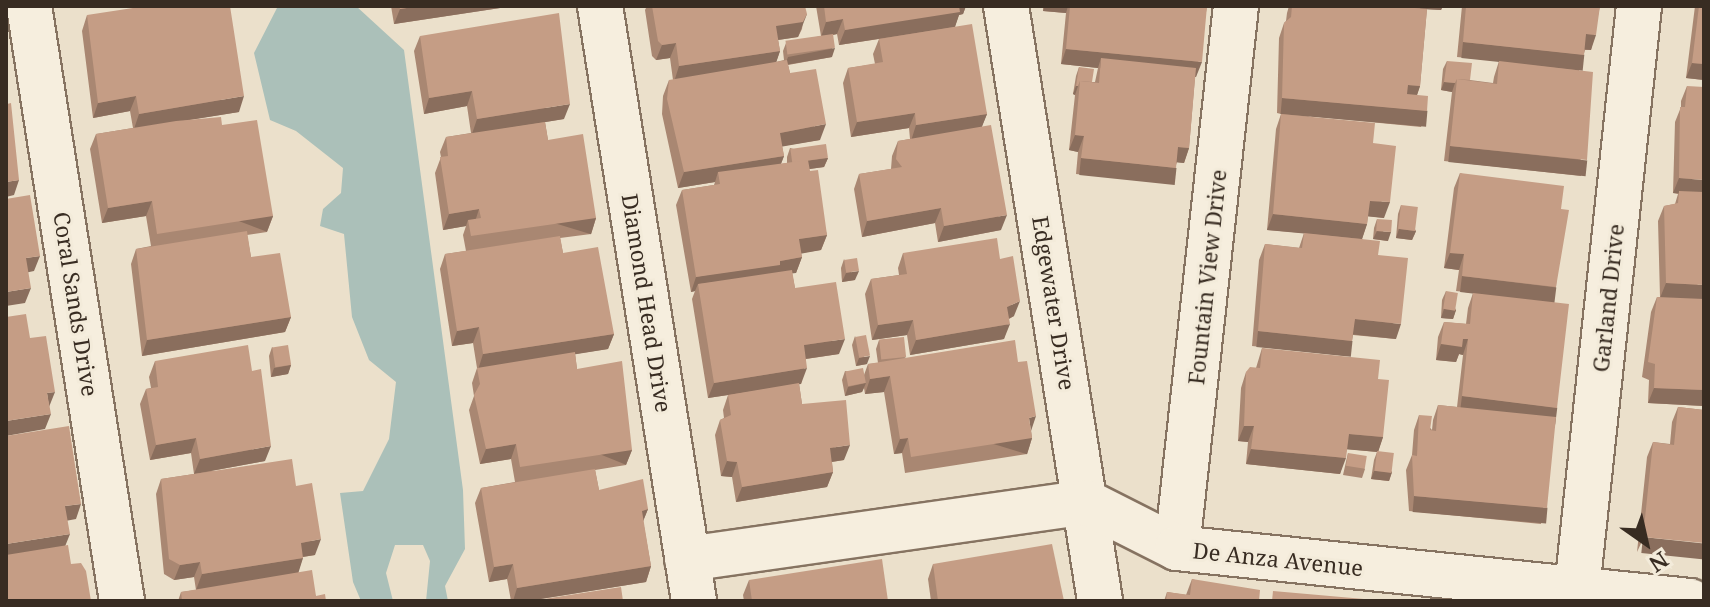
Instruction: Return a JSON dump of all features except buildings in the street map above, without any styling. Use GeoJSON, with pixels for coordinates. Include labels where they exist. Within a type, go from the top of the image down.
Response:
{"type":"FeatureCollection","features":[{"type":"Feature","properties":{"kind":"lane","name":"Coral Sands Drive"},"geometry":{"type":"LineString","coordinates":[[29,6],[122,601]]}},
{"type":"Feature","properties":{"kind":"lane","name":"Diamond Head Drive"},"geometry":{"type":"LineString","coordinates":[[600,6],[694,601]]}},
{"type":"Feature","properties":{"kind":"lane","name":"Edgewater Drive"},"geometry":{"type":"LineString","coordinates":[[1006,6],[1100,601]]}},
{"type":"Feature","properties":{"kind":"lane","name":"Fountain View Drive"},"geometry":{"type":"LineString","coordinates":[[1177,548],[1236,6]]}},
{"type":"Feature","properties":{"kind":"lane","name":"Garland Drive"},"geometry":{"type":"LineString","coordinates":[[1577,589],[1639,6]]}},
{"type":"Feature","properties":{"kind":"lane"},"geometry":{"type":"LineString","coordinates":[[687,559],[1086,502]]}},
{"type":"Feature","properties":{"kind":"lane","name":"De Anza Avenue"},"geometry":{"type":"LineString","coordinates":[[1086,502],[1177,548],[1690,601]]}},
{"type":"Feature","properties":{"kind":"water"},"geometry":{"type":"Polygon","coordinates":[[[278,6],[356,6],[404,50],[463,490],[465,549],[445,586],[448,601],[426,601],[430,561],[423,545],[395,545],[386,573],[393,601],[361,601],[353,582],[340,493],[363,491],[389,439],[396,382],[369,360],[352,317],[344,234],[320,226],[323,209],[341,193],[343,168],[296,131],[270,120],[254,53],[278,6]]]}}]}
